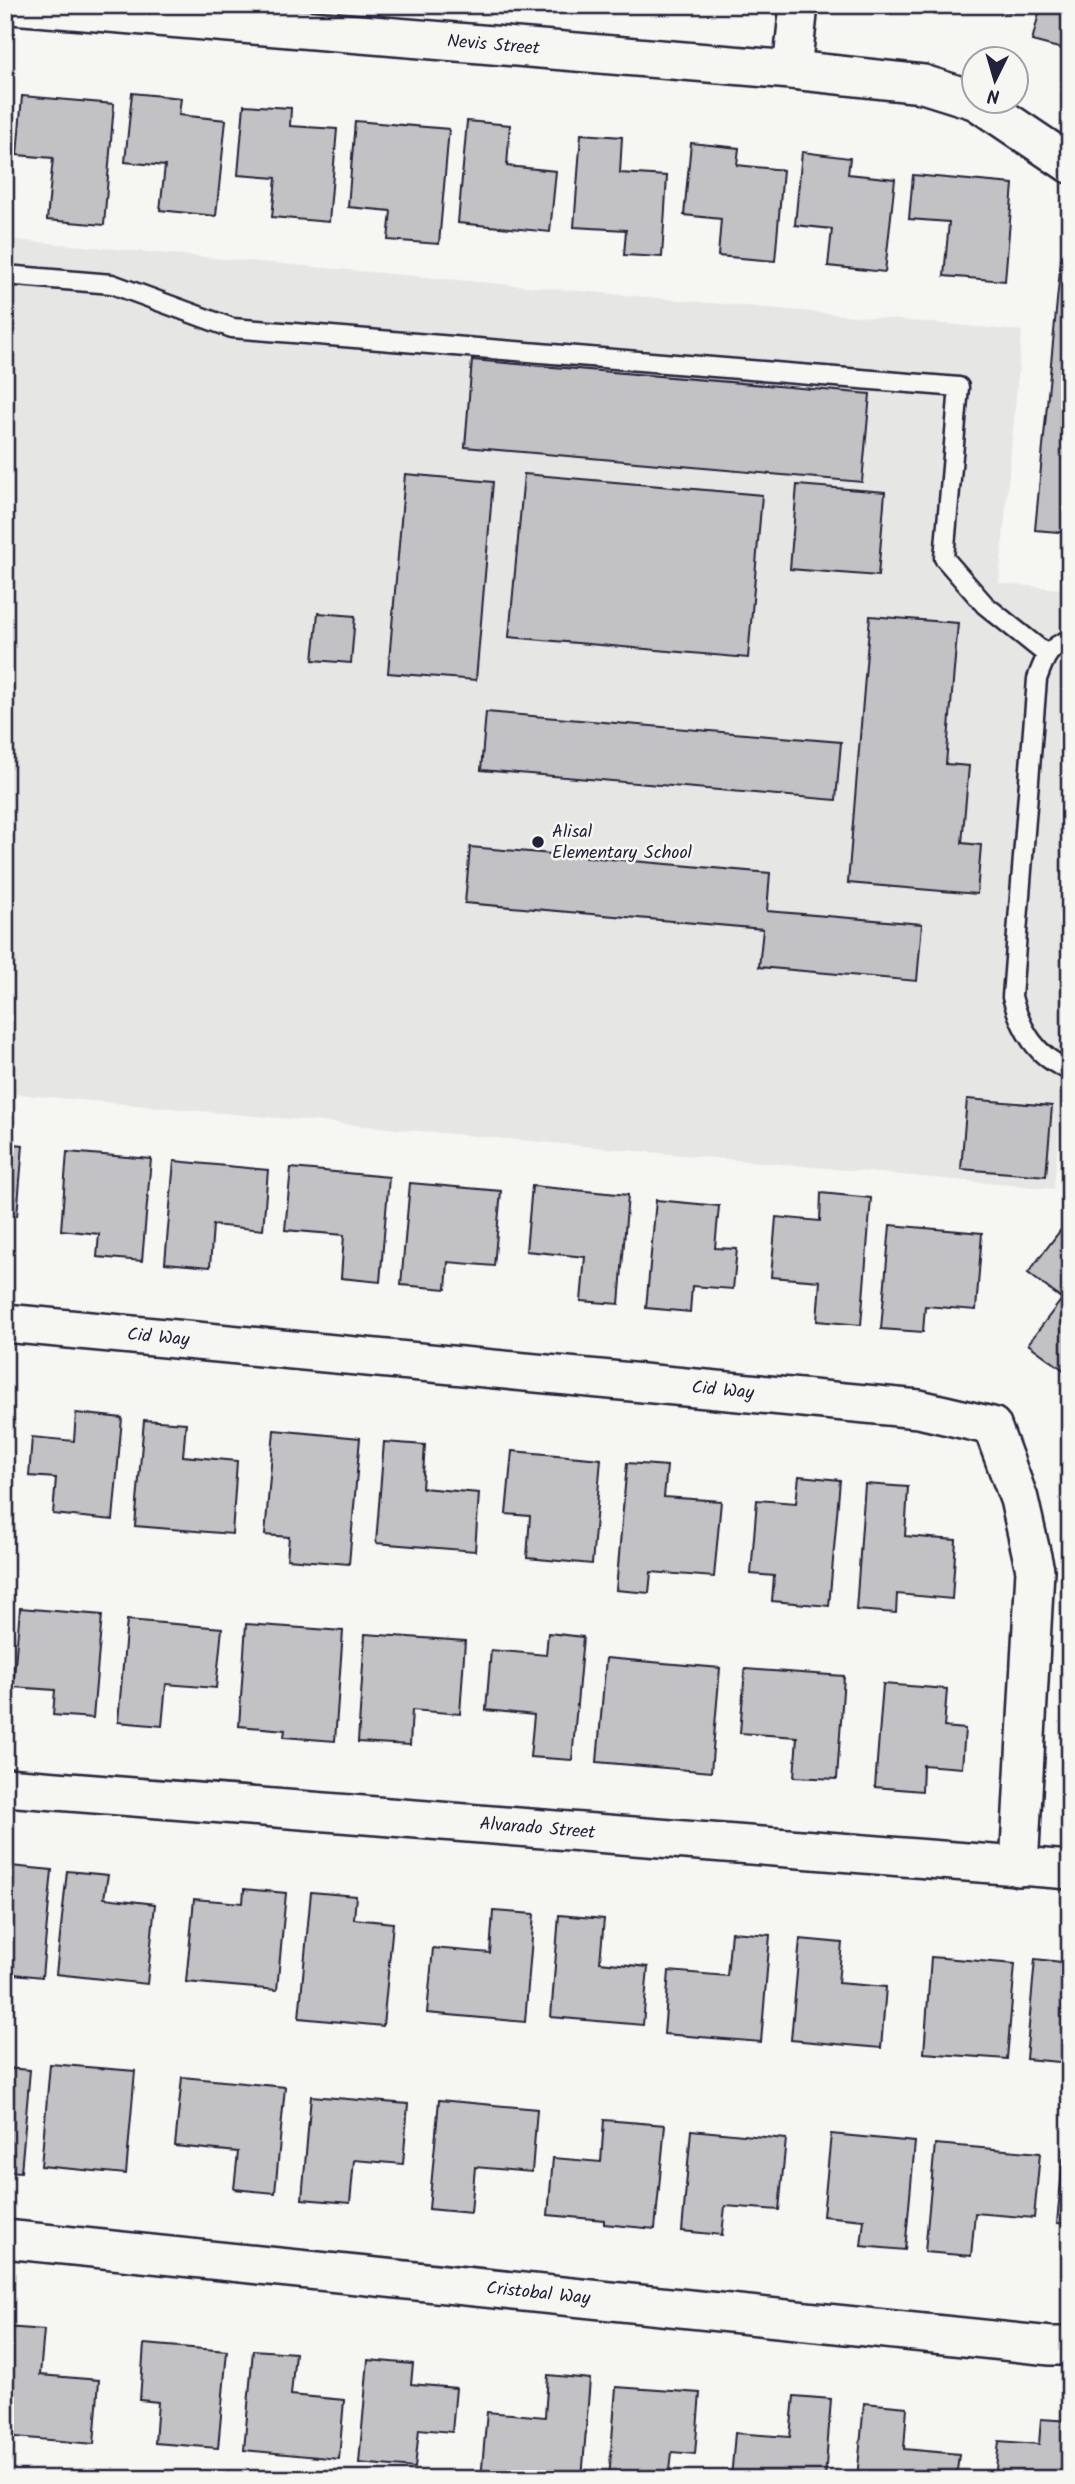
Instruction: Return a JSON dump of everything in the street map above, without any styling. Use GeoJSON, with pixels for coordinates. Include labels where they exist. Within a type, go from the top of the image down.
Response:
{"type":"FeatureCollection","features":[{"type":"Feature","properties":{"kind":"street","name":"Nevis Street"},"geometry":{"type":"LineString","coordinates":[[12,5],[792,69],[923,84],[960,96]]}},
{"type":"Feature","properties":{"kind":"street"},"geometry":{"type":"LineString","coordinates":[[792,69],[799,5]]}},
{"type":"Feature","properties":{"kind":"street","name":"Nevis Street"},"geometry":{"type":"LineString","coordinates":[[998,116],[1070,164]]}},
{"type":"Feature","properties":{"kind":"street","name":"Cid Way"},"geometry":{"type":"LineString","coordinates":[[5,1323],[919,1409],[992,1426],[1019,1499],[1035,1570],[1018,1867]]}},
{"type":"Feature","properties":{"kind":"street","name":"Alvarado Street"},"geometry":{"type":"LineString","coordinates":[[5,1787],[1070,1870]]}},
{"type":"Feature","properties":{"kind":"street","name":"Cristobal Way"},"geometry":{"type":"LineString","coordinates":[[5,2239],[1070,2346]]}},
{"type":"Feature","properties":{"kind":"lane"},"geometry":{"type":"LineString","coordinates":[[5,275],[113,284],[232,328],[959,387],[944,558],[985,605],[1046,654]]}},
{"type":"Feature","properties":{"kind":"lane"},"geometry":{"type":"LineString","coordinates":[[1070,640],[1059,643],[1046,654],[1037,679],[1012,997],[1019,1023],[1037,1049],[1070,1070]]}},
{"type":"Feature","properties":{"kind":"shaded area","name":"Alisal Elementary School"},"geometry":{"type":"Polygon","coordinates":[[[5,239],[1022,331],[999,583],[1070,590],[1070,1114],[1060,1114],[1054,1189],[5,1093],[5,239]]]}},
{"type":"Feature","properties":{"kind":"building"},"geometry":{"type":"Polygon","coordinates":[[[942,5],[1010,5],[1010,12],[942,5]]]}},
{"type":"Feature","properties":{"kind":"building"},"geometry":{"type":"Polygon","coordinates":[[[1041,5],[1070,5],[1070,51],[1032,41],[1041,5]]]}},
{"type":"Feature","properties":{"kind":"building"},"geometry":{"type":"Polygon","coordinates":[[[132,93],[181,98],[179,115],[226,120],[216,216],[160,210],[165,166],[125,162],[132,93]]]}},
{"type":"Feature","properties":{"kind":"building"},"geometry":{"type":"Polygon","coordinates":[[[22,96],[114,104],[104,225],[47,220],[53,158],[17,155],[22,96]]]}},
{"type":"Feature","properties":{"kind":"building"},"geometry":{"type":"Polygon","coordinates":[[[244,105],[291,108],[290,126],[337,129],[329,222],[272,217],[276,178],[238,175],[244,105]]]}},
{"type":"Feature","properties":{"kind":"building"},"geometry":{"type":"Polygon","coordinates":[[[355,121],[449,129],[439,244],[388,240],[391,211],[348,207],[355,121]]]}},
{"type":"Feature","properties":{"kind":"building"},"geometry":{"type":"Polygon","coordinates":[[[467,121],[510,125],[507,166],[556,171],[550,232],[458,223],[467,121]]]}},
{"type":"Feature","properties":{"kind":"building"},"geometry":{"type":"Polygon","coordinates":[[[581,134],[622,137],[620,173],[667,176],[662,257],[624,255],[626,230],[574,227],[581,134]]]}},
{"type":"Feature","properties":{"kind":"building"},"geometry":{"type":"Polygon","coordinates":[[[691,143],[739,148],[737,165],[783,170],[775,261],[718,256],[721,219],[684,215],[691,143]]]}},
{"type":"Feature","properties":{"kind":"building"},"geometry":{"type":"Polygon","coordinates":[[[802,152],[850,158],[848,174],[895,179],[885,272],[828,266],[832,229],[795,225],[802,152]]]}},
{"type":"Feature","properties":{"kind":"building"},"geometry":{"type":"Polygon","coordinates":[[[913,175],[1013,184],[1005,281],[944,276],[949,222],[909,219],[913,175]]]}},
{"type":"Feature","properties":{"kind":"building"},"geometry":{"type":"Polygon","coordinates":[[[1061,259],[1070,259],[1070,533],[1035,530],[1061,259]]]}},
{"type":"Feature","properties":{"kind":"building"},"geometry":{"type":"Polygon","coordinates":[[[472,360],[870,394],[862,482],[465,447],[472,360]]]}},
{"type":"Feature","properties":{"kind":"building"},"geometry":{"type":"Polygon","coordinates":[[[405,474],[493,482],[476,680],[388,673],[405,474]]]}},
{"type":"Feature","properties":{"kind":"building"},"geometry":{"type":"Polygon","coordinates":[[[524,474],[762,495],[748,658],[509,637],[524,474]]]}},
{"type":"Feature","properties":{"kind":"building"},"geometry":{"type":"Polygon","coordinates":[[[797,485],[885,492],[878,576],[790,569],[797,485]]]}},
{"type":"Feature","properties":{"kind":"building"},"geometry":{"type":"Polygon","coordinates":[[[318,613],[355,616],[351,663],[313,660],[318,613]]]}},
{"type":"Feature","properties":{"kind":"building"},"geometry":{"type":"Polygon","coordinates":[[[870,616],[958,623],[946,764],[969,766],[962,843],[981,845],[977,894],[848,883],[870,616]]]}},
{"type":"Feature","properties":{"kind":"building"},"geometry":{"type":"Polygon","coordinates":[[[486,712],[841,742],[836,800],[481,770],[486,712]]]}},
{"type":"Feature","properties":{"kind":"building"},"geometry":{"type":"Polygon","coordinates":[[[470,847],[770,873],[767,911],[922,924],[917,981],[759,967],[763,929],[465,903],[470,847]]]}},
{"type":"Feature","properties":{"kind":"building"},"geometry":{"type":"Polygon","coordinates":[[[967,1099],[1052,1106],[1046,1176],[961,1169],[967,1099]]]}},
{"type":"Feature","properties":{"kind":"building"},"geometry":{"type":"Polygon","coordinates":[[[5,1143],[23,1145],[17,1216],[5,1216],[5,1143]]]}},
{"type":"Feature","properties":{"kind":"building"},"geometry":{"type":"Polygon","coordinates":[[[67,1152],[151,1159],[142,1261],[97,1257],[99,1234],[61,1230],[67,1152]]]}},
{"type":"Feature","properties":{"kind":"building"},"geometry":{"type":"Polygon","coordinates":[[[174,1161],[268,1170],[263,1230],[213,1225],[210,1267],[165,1263],[174,1161]]]}},
{"type":"Feature","properties":{"kind":"building"},"geometry":{"type":"Polygon","coordinates":[[[291,1168],[389,1177],[380,1282],[341,1278],[344,1235],[285,1230],[291,1168]]]}},
{"type":"Feature","properties":{"kind":"building"},"geometry":{"type":"Polygon","coordinates":[[[410,1183],[501,1191],[494,1266],[448,1262],[446,1289],[401,1285],[410,1183]]]}},
{"type":"Feature","properties":{"kind":"building"},"geometry":{"type":"Polygon","coordinates":[[[532,1186],[628,1195],[619,1304],[581,1301],[585,1257],[526,1251],[532,1186]]]}},
{"type":"Feature","properties":{"kind":"building"},"geometry":{"type":"Polygon","coordinates":[[[821,1193],[871,1198],[861,1325],[817,1321],[820,1281],[771,1277],[776,1217],[820,1221],[821,1193]]]}},
{"type":"Feature","properties":{"kind":"building"},"geometry":{"type":"Polygon","coordinates":[[[656,1200],[719,1206],[715,1248],[737,1249],[733,1289],[692,1286],[690,1312],[646,1308],[656,1200]]]}},
{"type":"Feature","properties":{"kind":"building"},"geometry":{"type":"Polygon","coordinates":[[[890,1225],[982,1233],[976,1310],[925,1306],[923,1332],[881,1329],[890,1225]]]}},
{"type":"Feature","properties":{"kind":"building"},"geometry":{"type":"Polygon","coordinates":[[[1063,1227],[1070,1232],[1070,1365],[1065,1371],[1028,1344],[1062,1299],[1028,1273],[1063,1227]]]}},
{"type":"Feature","properties":{"kind":"building"},"geometry":{"type":"Polygon","coordinates":[[[76,1413],[122,1418],[113,1520],[53,1514],[56,1478],[29,1476],[32,1437],[74,1441],[76,1413]]]}},
{"type":"Feature","properties":{"kind":"building"},"geometry":{"type":"Polygon","coordinates":[[[144,1420],[186,1423],[183,1456],[237,1461],[232,1534],[135,1526],[144,1420]]]}},
{"type":"Feature","properties":{"kind":"building"},"geometry":{"type":"Polygon","coordinates":[[[274,1430],[360,1438],[349,1564],[287,1559],[289,1537],[265,1535],[274,1430]]]}},
{"type":"Feature","properties":{"kind":"building"},"geometry":{"type":"Polygon","coordinates":[[[384,1442],[425,1445],[422,1488],[479,1493],[475,1551],[376,1543],[384,1442]]]}},
{"type":"Feature","properties":{"kind":"building"},"geometry":{"type":"Polygon","coordinates":[[[512,1451],[601,1459],[592,1564],[527,1558],[530,1516],[506,1514],[512,1451]]]}},
{"type":"Feature","properties":{"kind":"building"},"geometry":{"type":"Polygon","coordinates":[[[627,1463],[667,1466],[664,1497],[721,1501],[714,1577],[651,1572],[649,1593],[616,1590],[627,1463]]]}},
{"type":"Feature","properties":{"kind":"building"},"geometry":{"type":"Polygon","coordinates":[[[799,1476],[840,1480],[829,1606],[772,1601],[774,1576],[751,1574],[757,1500],[796,1503],[799,1476]]]}},
{"type":"Feature","properties":{"kind":"building"},"geometry":{"type":"Polygon","coordinates":[[[865,1484],[908,1487],[905,1536],[956,1540],[952,1599],[897,1594],[896,1613],[856,1610],[865,1484]]]}},
{"type":"Feature","properties":{"kind":"building"},"geometry":{"type":"Polygon","coordinates":[[[20,1608],[102,1615],[93,1718],[53,1715],[55,1690],[13,1687],[20,1608]]]}},
{"type":"Feature","properties":{"kind":"building"},"geometry":{"type":"Polygon","coordinates":[[[127,1620],[222,1628],[216,1688],[166,1684],[162,1726],[118,1722],[127,1620]]]}},
{"type":"Feature","properties":{"kind":"building"},"geometry":{"type":"Polygon","coordinates":[[[246,1624],[343,1631],[335,1741],[284,1737],[285,1730],[239,1726],[246,1624]]]}},
{"type":"Feature","properties":{"kind":"building"},"geometry":{"type":"Polygon","coordinates":[[[548,1633],[583,1637],[572,1760],[530,1757],[534,1715],[486,1710],[491,1650],[546,1655],[548,1633]]]}},
{"type":"Feature","properties":{"kind":"building"},"geometry":{"type":"Polygon","coordinates":[[[365,1634],[465,1641],[460,1714],[412,1710],[410,1745],[358,1742],[365,1634]]]}},
{"type":"Feature","properties":{"kind":"building"},"geometry":{"type":"Polygon","coordinates":[[[606,1658],[720,1668],[711,1772],[597,1762],[606,1658]]]}},
{"type":"Feature","properties":{"kind":"building"},"geometry":{"type":"Polygon","coordinates":[[[745,1669],[844,1676],[837,1779],[794,1777],[797,1737],[740,1733],[745,1669]]]}},
{"type":"Feature","properties":{"kind":"building"},"geometry":{"type":"Polygon","coordinates":[[[883,1684],[947,1689],[944,1727],[965,1729],[962,1768],[923,1765],[922,1791],[875,1787],[883,1684]]]}},
{"type":"Feature","properties":{"kind":"building"},"geometry":{"type":"Polygon","coordinates":[[[10,1866],[52,1870],[42,1977],[5,1973],[5,1890],[8,1891],[10,1866]]]}},
{"type":"Feature","properties":{"kind":"building"},"geometry":{"type":"Polygon","coordinates":[[[67,1871],[108,1875],[104,1898],[155,1904],[147,1984],[56,1974],[67,1871]]]}},
{"type":"Feature","properties":{"kind":"building"},"geometry":{"type":"Polygon","coordinates":[[[244,1889],[286,1893],[277,1990],[186,1982],[194,1899],[243,1903],[244,1889]]]}},
{"type":"Feature","properties":{"kind":"building"},"geometry":{"type":"Polygon","coordinates":[[[311,1892],[356,1896],[354,1919],[393,1923],[383,2026],[299,2018],[311,1892]]]}},
{"type":"Feature","properties":{"kind":"building"},"geometry":{"type":"Polygon","coordinates":[[[493,1911],[534,1914],[525,2022],[427,2013],[433,1948],[490,1953],[493,1911]]]}},
{"type":"Feature","properties":{"kind":"building"},"geometry":{"type":"Polygon","coordinates":[[[559,1915],[604,1919],[600,1962],[648,1967],[643,2025],[551,2017],[559,1915]]]}},
{"type":"Feature","properties":{"kind":"building"},"geometry":{"type":"Polygon","coordinates":[[[731,1932],[770,1935],[761,2042],[664,2034],[669,1971],[727,1976],[731,1932]]]}},
{"type":"Feature","properties":{"kind":"building"},"geometry":{"type":"Polygon","coordinates":[[[800,1939],[842,1943],[838,1983],[886,1987],[881,2048],[791,2040],[800,1939]]]}},
{"type":"Feature","properties":{"kind":"building"},"geometry":{"type":"Polygon","coordinates":[[[931,1957],[1015,1964],[1007,2059],[924,2053],[931,1957]]]}},
{"type":"Feature","properties":{"kind":"building"},"geometry":{"type":"Polygon","coordinates":[[[1035,1959],[1070,1963],[1070,2063],[1026,2059],[1035,1959]]]}},
{"type":"Feature","properties":{"kind":"building"},"geometry":{"type":"Polygon","coordinates":[[[50,2064],[135,2071],[126,2174],[41,2166],[50,2064]]]}},
{"type":"Feature","properties":{"kind":"building"},"geometry":{"type":"Polygon","coordinates":[[[5,2068],[30,2070],[21,2172],[5,2171],[5,2068]]]}},
{"type":"Feature","properties":{"kind":"building"},"geometry":{"type":"Polygon","coordinates":[[[182,2077],[285,2087],[275,2193],[234,2189],[238,2152],[175,2146],[182,2077]]]}},
{"type":"Feature","properties":{"kind":"building"},"geometry":{"type":"Polygon","coordinates":[[[311,2096],[408,2104],[403,2164],[354,2160],[350,2203],[302,2199],[311,2096]]]}},
{"type":"Feature","properties":{"kind":"building"},"geometry":{"type":"Polygon","coordinates":[[[439,2100],[537,2109],[532,2172],[475,2167],[471,2213],[429,2209],[439,2100]]]}},
{"type":"Feature","properties":{"kind":"building"},"geometry":{"type":"Polygon","coordinates":[[[604,2120],[665,2125],[655,2229],[604,2224],[604,2220],[548,2215],[553,2158],[601,2162],[604,2120]]]}},
{"type":"Feature","properties":{"kind":"building"},"geometry":{"type":"Polygon","coordinates":[[[691,2130],[786,2139],[779,2210],[725,2206],[722,2235],[682,2231],[691,2130]]]}},
{"type":"Feature","properties":{"kind":"building"},"geometry":{"type":"Polygon","coordinates":[[[831,2134],[915,2142],[905,2250],[861,2246],[864,2220],[823,2216],[831,2134]]]}},
{"type":"Feature","properties":{"kind":"building"},"geometry":{"type":"Polygon","coordinates":[[[935,2144],[1040,2153],[1034,2218],[975,2213],[971,2256],[925,2252],[935,2144]]]}},
{"type":"Feature","properties":{"kind":"building"},"geometry":{"type":"Polygon","coordinates":[[[1063,2159],[1070,2159],[1070,2224],[1057,2223],[1063,2159]]]}},
{"type":"Feature","properties":{"kind":"building"},"geometry":{"type":"Polygon","coordinates":[[[6,2327],[44,2330],[40,2375],[99,2380],[94,2444],[5,2436],[6,2327]]]}},
{"type":"Feature","properties":{"kind":"building"},"geometry":{"type":"Polygon","coordinates":[[[144,2344],[227,2351],[218,2448],[155,2443],[158,2402],[140,2400],[144,2344]]]}},
{"type":"Feature","properties":{"kind":"building"},"geometry":{"type":"Polygon","coordinates":[[[253,2350],[295,2353],[291,2395],[344,2400],[339,2459],[244,2450],[253,2350]]]}},
{"type":"Feature","properties":{"kind":"building"},"geometry":{"type":"Polygon","coordinates":[[[368,2360],[413,2364],[411,2384],[456,2388],[452,2432],[419,2429],[415,2468],[359,2463],[368,2360]]]}},
{"type":"Feature","properties":{"kind":"building"},"geometry":{"type":"Polygon","coordinates":[[[548,2375],[590,2379],[582,2479],[481,2479],[487,2412],[545,2417],[548,2375]]]}},
{"type":"Feature","properties":{"kind":"building"},"geometry":{"type":"Polygon","coordinates":[[[616,2387],[700,2393],[695,2454],[672,2452],[669,2479],[609,2479],[616,2387]]]}},
{"type":"Feature","properties":{"kind":"building"},"geometry":{"type":"Polygon","coordinates":[[[794,2396],[831,2399],[825,2479],[731,2479],[735,2433],[790,2437],[794,2396]]]}},
{"type":"Feature","properties":{"kind":"building"},"geometry":{"type":"Polygon","coordinates":[[[864,2403],[907,2407],[904,2449],[959,2454],[956,2479],[857,2479],[864,2403]]]}},
{"type":"Feature","properties":{"kind":"building"},"geometry":{"type":"Polygon","coordinates":[[[1041,2419],[1070,2421],[1070,2479],[995,2479],[999,2441],[1039,2444],[1041,2419]]]}},
{"type":"Feature","properties":{"kind":"place","name":"Alisal Elementary School"},"geometry":{"type":"Point","coordinates":[538,842]}}]}
